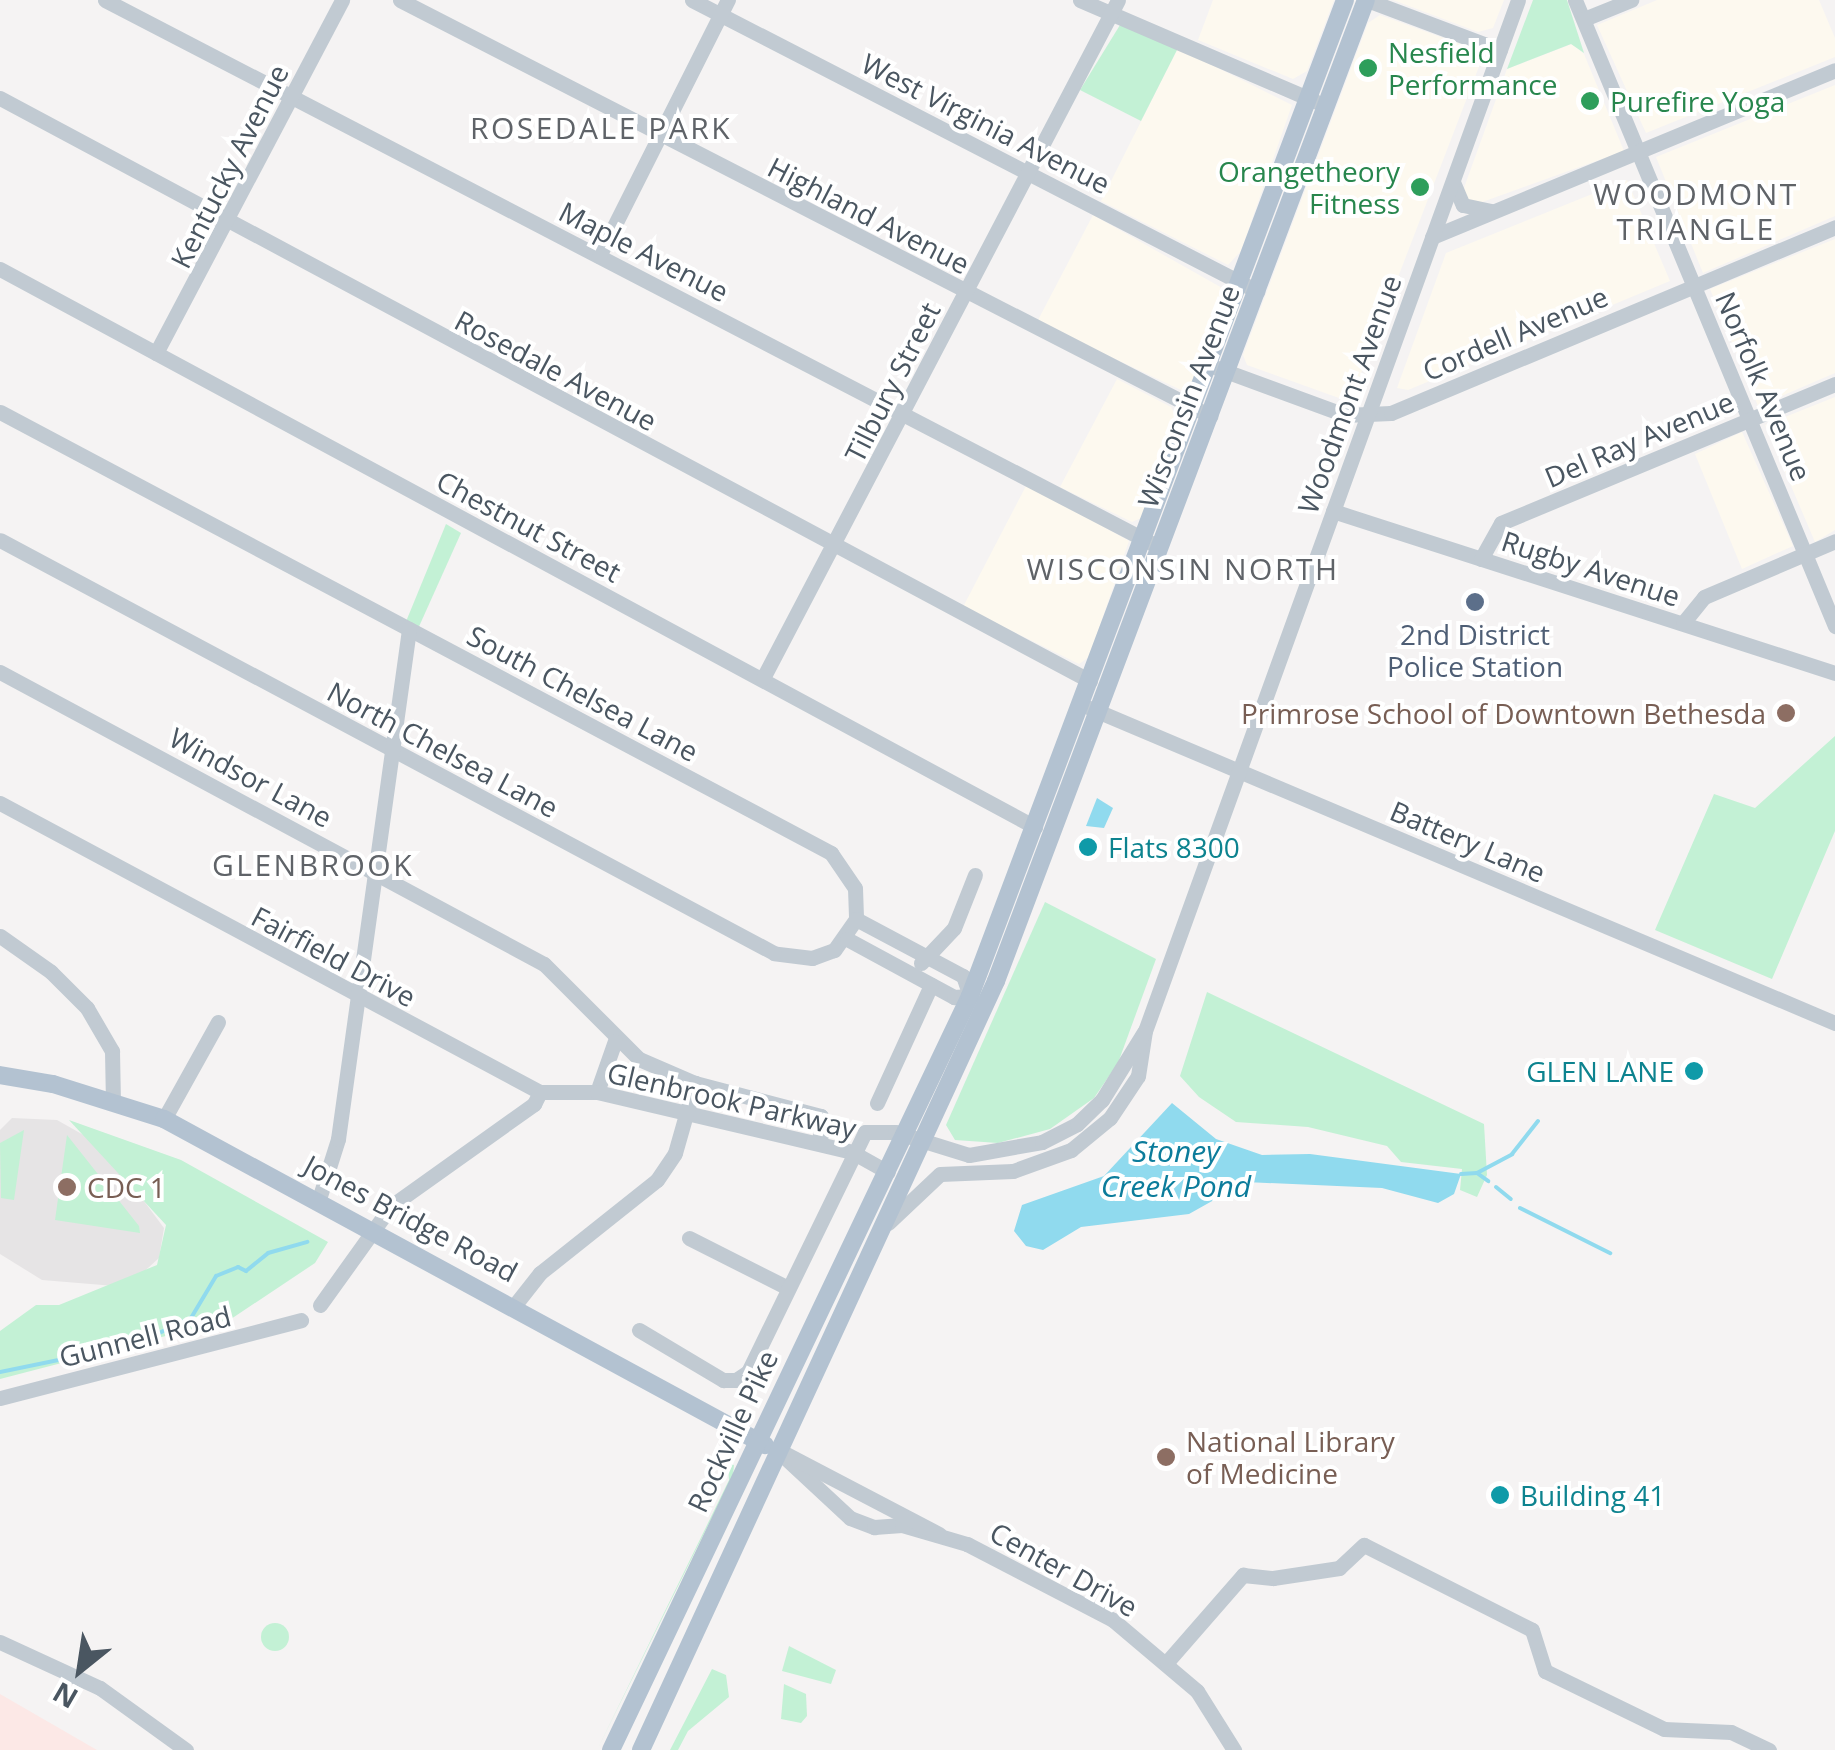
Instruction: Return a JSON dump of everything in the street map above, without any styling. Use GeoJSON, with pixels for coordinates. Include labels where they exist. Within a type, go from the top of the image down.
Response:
{"type":"FeatureCollection","features":[{"type":"Feature","properties":{"kind":"main road","name":"Wisconsin Avenue"},"geometry":{"type":"LineString","coordinates":[[905,1136],[978,1000],[1054,836],[1210,416],[1239,282],[1345,0]]}},
{"type":"Feature","properties":{"kind":"main road","name":"Wisconsin Avenue"},"geometry":{"type":"LineString","coordinates":[[925,1144],[978,1000],[1035,826],[1192,407],[1218,368],[1257,290],[1367,0]]}},
{"type":"Feature","properties":{"kind":"main road"},"geometry":{"type":"LineString","coordinates":[[1035,826],[1054,836]]}},
{"type":"Feature","properties":{"kind":"main road","name":"Jones Bridge Road"},"geometry":{"type":"LineString","coordinates":[[0,1075],[114,1101],[164,1119],[319,1199],[779,1452]]}},
{"type":"Feature","properties":{"kind":"main road","name":"Rockville Pike"},"geometry":{"type":"LineString","coordinates":[[612,1750],[905,1136]]}},
{"type":"Feature","properties":{"kind":"main road","name":"Rockville Pike"},"geometry":{"type":"LineString","coordinates":[[641,1750],[925,1144]]}},
{"type":"Feature","properties":{"kind":"street","name":"Maple Avenue"},"geometry":{"type":"LineString","coordinates":[[105,0],[1160,548]]}},
{"type":"Feature","properties":{"kind":"street","name":"Kentucky Avenue"},"geometry":{"type":"LineString","coordinates":[[156,353],[229,222],[342,0]]}},
{"type":"Feature","properties":{"kind":"street","name":"Highland Avenue"},"geometry":{"type":"LineString","coordinates":[[400,0],[1210,416]]}},
{"type":"Feature","properties":{"kind":"street","name":"West Virginia Avenue"},"geometry":{"type":"LineString","coordinates":[[692,0],[724,8],[1030,174],[1257,290]]}},
{"type":"Feature","properties":{"kind":"street"},"geometry":{"type":"LineString","coordinates":[[1080,0],[1116,7],[1326,107]]}},
{"type":"Feature","properties":{"kind":"street"},"geometry":{"type":"LineString","coordinates":[[1367,0],[1500,50]]}},
{"type":"Feature","properties":{"kind":"street","name":"Woodmont Avenue"},"geometry":{"type":"LineString","coordinates":[[885,1226],[940,1174],[1031,1167],[1091,1136],[1138,1076],[1145,1031],[1518,0]]}},
{"type":"Feature","properties":{"kind":"street","name":"Norfolk Avenue"},"geometry":{"type":"LineString","coordinates":[[1576,0],[1835,626]]}},
{"type":"Feature","properties":{"kind":"street"},"geometry":{"type":"LineString","coordinates":[[1584,19],[1630,0]]}},
{"type":"Feature","properties":{"kind":"street","name":"Tilbury Street"},"geometry":{"type":"LineString","coordinates":[[762,678],[1116,7]]}},
{"type":"Feature","properties":{"kind":"street"},"geometry":{"type":"LineString","coordinates":[[599,256],[724,8]]}},
{"type":"Feature","properties":{"kind":"street"},"geometry":{"type":"LineString","coordinates":[[1432,237],[1835,70]]}},
{"type":"Feature","properties":{"kind":"street","name":"Rosedale Avenue"},"geometry":{"type":"LineString","coordinates":[[0,98],[1090,681]]}},
{"type":"Feature","properties":{"kind":"street"},"geometry":{"type":"LineString","coordinates":[[1453,180],[1454,194],[1468,208],[1501,211]]}},
{"type":"Feature","properties":{"kind":"street","name":"Cordell Avenue"},"geometry":{"type":"LineString","coordinates":[[1218,368],[1346,415],[1368,416],[1414,403],[1835,227]]}},
{"type":"Feature","properties":{"kind":"street","name":"Chestnut Street"},"geometry":{"type":"LineString","coordinates":[[0,270],[1035,826]]}},
{"type":"Feature","properties":{"kind":"street"},"geometry":{"type":"LineString","coordinates":[[1382,376],[1388,389],[1414,403]]}},
{"type":"Feature","properties":{"kind":"street","name":"Del Ray Avenue"},"geometry":{"type":"LineString","coordinates":[[1480,559],[1501,522],[1835,384]]}},
{"type":"Feature","properties":{"kind":"street","name":"South Chelsea Lane"},"geometry":{"type":"LineString","coordinates":[[0,412],[831,854],[854,888],[856,918]]}},
{"type":"Feature","properties":{"kind":"street","name":"Rugby Avenue"},"geometry":{"type":"LineString","coordinates":[[1332,512],[1835,673]]}},
{"type":"Feature","properties":{"kind":"street","name":"North Chelsea Lane"},"geometry":{"type":"LineString","coordinates":[[0,540],[774,953],[812,958],[847,938]]}},
{"type":"Feature","properties":{"kind":"street"},"geometry":{"type":"LineString","coordinates":[[1683,623],[1704,597],[1835,541]]}},
{"type":"Feature","properties":{"kind":"street"},"geometry":{"type":"LineString","coordinates":[[319,1199],[333,1164],[409,629]]}},
{"type":"Feature","properties":{"kind":"street","name":"Windsor Lane"},"geometry":{"type":"LineString","coordinates":[[0,672],[554,971],[615,1040],[695,1083],[821,1116],[824,1130],[816,1143]]}},
{"type":"Feature","properties":{"kind":"street","name":"Battery Lane"},"geometry":{"type":"LineString","coordinates":[[1082,704],[1835,1024]]}},
{"type":"Feature","properties":{"kind":"street","name":"Fairfield Drive"},"geometry":{"type":"LineString","coordinates":[[0,803],[540,1092]]}},
{"type":"Feature","properties":{"kind":"street"},"geometry":{"type":"LineString","coordinates":[[914,975],[925,956],[954,928],[975,875]]}},
{"type":"Feature","properties":{"kind":"street"},"geometry":{"type":"LineString","coordinates":[[856,918],[963,976],[978,1000],[954,997],[847,938],[856,918]]}},
{"type":"Feature","properties":{"kind":"street"},"geometry":{"type":"LineString","coordinates":[[0,936],[51,972],[87,1008],[112,1052],[114,1101]]}},
{"type":"Feature","properties":{"kind":"street"},"geometry":{"type":"LineString","coordinates":[[877,1102],[930,985]]}},
{"type":"Feature","properties":{"kind":"street"},"geometry":{"type":"LineString","coordinates":[[164,1119],[218,1022]]}},
{"type":"Feature","properties":{"kind":"street","name":"Woodmont Avenue"},"geometry":{"type":"LineString","coordinates":[[905,1136],[925,1144],[987,1156],[1054,1137],[1102,1100],[1145,1031]]}},
{"type":"Feature","properties":{"kind":"street"},"geometry":{"type":"LineString","coordinates":[[597,1092],[615,1040]]}},
{"type":"Feature","properties":{"kind":"street"},"geometry":{"type":"LineString","coordinates":[[514,1306],[540,1274],[657,1180],[676,1153],[695,1083]]}},
{"type":"Feature","properties":{"kind":"street"},"geometry":{"type":"LineString","coordinates":[[320,1305],[391,1206],[534,1104],[540,1092]]}},
{"type":"Feature","properties":{"kind":"street","name":"Glenbrook Parkway"},"geometry":{"type":"LineString","coordinates":[[540,1092],[597,1092],[852,1152],[888,1172]]}},
{"type":"Feature","properties":{"kind":"street"},"geometry":{"type":"LineString","coordinates":[[639,1330],[724,1380],[736,1380],[748,1372],[864,1132],[905,1136]]}},
{"type":"Feature","properties":{"kind":"street"},"geometry":{"type":"LineString","coordinates":[[689,1238],[788,1288]]}},
{"type":"Feature","properties":{"kind":"street","name":"Gunnell Road"},"geometry":{"type":"LineString","coordinates":[[0,1398],[301,1320]]}},
{"type":"Feature","properties":{"kind":"street","name":"Center Drive"},"geometry":{"type":"LineString","coordinates":[[779,1452],[848,1482],[939,1534],[1113,1620],[1198,1690],[1234,1750]]}},
{"type":"Feature","properties":{"kind":"street","name":"Center Drive"},"geometry":{"type":"LineString","coordinates":[[779,1452],[832,1508],[874,1526],[902,1524],[939,1534]]}},
{"type":"Feature","properties":{"kind":"street"},"geometry":{"type":"LineString","coordinates":[[832,1508],[846,1503],[848,1482]]}},
{"type":"Feature","properties":{"kind":"street"},"geometry":{"type":"LineString","coordinates":[[874,1526],[883,1501]]}},
{"type":"Feature","properties":{"kind":"street"},"geometry":{"type":"LineString","coordinates":[[1167,1662],[1242,1575],[1273,1578],[1339,1568],[1364,1545],[1532,1630],[1545,1670],[1664,1729],[1731,1732],[1768,1750]]}},
{"type":"Feature","properties":{"kind":"street"},"geometry":{"type":"LineString","coordinates":[[0,1642],[100,1688],[186,1750]]}},
{"type":"Feature","properties":{"kind":"shaded area"},"geometry":{"type":"Polygon","coordinates":[[[1213,0],[1334,0],[1307,71],[1293,79],[1198,40],[1213,0]]]}},
{"type":"Feature","properties":{"kind":"shaded area"},"geometry":{"type":"Polygon","coordinates":[[[1393,0],[1504,0],[1493,28],[1478,32],[1393,0]]]}},
{"type":"Feature","properties":{"kind":"shaded area"},"geometry":{"type":"Polygon","coordinates":[[[1657,0],[1819,0],[1835,38],[1835,57],[1646,133],[1597,25],[1657,0]]]}},
{"type":"Feature","properties":{"kind":"shaded area"},"geometry":{"type":"Polygon","coordinates":[[[1380,15],[1471,48],[1480,64],[1350,402],[1247,365],[1243,355],[1368,23],[1380,15]]]}},
{"type":"Feature","properties":{"kind":"shaded area"},"geometry":{"type":"Polygon","coordinates":[[[1572,44],[1584,54],[1624,151],[1474,205],[1463,194],[1465,185],[1507,69],[1572,44]]]}},
{"type":"Feature","properties":{"kind":"shaded area"},"geometry":{"type":"Polygon","coordinates":[[[1178,48],[1292,105],[1241,251],[1228,265],[1101,201],[1178,48]]]}},
{"type":"Feature","properties":{"kind":"shaded area"},"geometry":{"type":"Polygon","coordinates":[[[1835,85],[1835,216],[1703,273],[1656,157],[1835,85]]]}},
{"type":"Feature","properties":{"kind":"shaded area"},"geometry":{"type":"Polygon","coordinates":[[[1627,180],[1670,281],[1408,390],[1397,388],[1446,253],[1627,180]]]}},
{"type":"Feature","properties":{"kind":"shaded area"},"geometry":{"type":"Polygon","coordinates":[[[1093,215],[1224,289],[1194,380],[1183,391],[1037,322],[1093,215]]]}},
{"type":"Feature","properties":{"kind":"shaded area"},"geometry":{"type":"Polygon","coordinates":[[[1835,239],[1835,373],[1758,406],[1710,289],[1835,239]]]}},
{"type":"Feature","properties":{"kind":"shaded area"},"geometry":{"type":"Polygon","coordinates":[[[1117,379],[1171,407],[1177,419],[1141,518],[1132,522],[1060,487],[1117,379]]]}},
{"type":"Feature","properties":{"kind":"shaded area"},"geometry":{"type":"Polygon","coordinates":[[[1835,397],[1835,530],[1815,542],[1765,425],[1835,397]]]}},
{"type":"Feature","properties":{"kind":"shaded area"},"geometry":{"type":"Polygon","coordinates":[[[1742,432],[1793,546],[1742,569],[1695,454],[1742,432]]]}},
{"type":"Feature","properties":{"kind":"shaded area"},"geometry":{"type":"Polygon","coordinates":[[[1027,484],[1129,541],[1089,657],[1079,664],[963,607],[1027,484]]]}},
{"type":"Feature","properties":{"kind":"shaded area","name":"CDC 1"},"geometry":{"type":"Polygon","coordinates":[[[12,1118],[57,1120],[103,1146],[164,1228],[159,1258],[127,1287],[42,1280],[0,1254],[0,1130],[12,1118]]]}},
{"type":"Feature","properties":{"kind":"shaded area"},"geometry":{"type":"Polygon","coordinates":[[[0,1694],[97,1750],[0,1750],[0,1694]]]}},
{"type":"Feature","properties":{"kind":"green space"},"geometry":{"type":"Polygon","coordinates":[[[1533,0],[1567,0],[1584,53],[1571,44],[1507,69],[1533,0]]]}},
{"type":"Feature","properties":{"kind":"green space"},"geometry":{"type":"Polygon","coordinates":[[[1120,25],[1178,48],[1141,121],[1080,90],[1120,25]]]}},
{"type":"Feature","properties":{"kind":"green space"},"geometry":{"type":"Polygon","coordinates":[[[446,524],[461,533],[417,631],[405,624],[446,524]]]}},
{"type":"Feature","properties":{"kind":"green space"},"geometry":{"type":"Polygon","coordinates":[[[1835,736],[1835,831],[1772,979],[1655,930],[1714,794],[1755,808],[1835,736]]]}},
{"type":"Feature","properties":{"kind":"green space"},"geometry":{"type":"Polygon","coordinates":[[[1045,902],[1156,959],[1118,1063],[1094,1098],[1050,1129],[998,1143],[955,1140],[946,1125],[1045,902]]]}},
{"type":"Feature","properties":{"kind":"green space"},"geometry":{"type":"Polygon","coordinates":[[[1207,992],[1484,1124],[1487,1175],[1477,1197],[1460,1190],[1462,1169],[1401,1162],[1387,1146],[1308,1127],[1236,1122],[1199,1097],[1180,1076],[1207,992]]]}},
{"type":"Feature","properties":{"kind":"green space"},"geometry":{"type":"Polygon","coordinates":[[[69,1120],[181,1160],[328,1242],[315,1263],[231,1319],[0,1379],[0,1331],[36,1305],[59,1305],[157,1265],[166,1225],[69,1120]]]}},
{"type":"Feature","properties":{"kind":"green space"},"geometry":{"type":"Polygon","coordinates":[[[24,1130],[14,1200],[1,1198],[0,1143],[24,1130]]]}},
{"type":"Feature","properties":{"kind":"green space"},"geometry":{"type":"Polygon","coordinates":[[[67,1135],[139,1226],[140,1233],[55,1220],[67,1135]]]}},
{"type":"Feature","properties":{"kind":"green space"},"geometry":{"type":"Polygon","coordinates":[[[728,1464],[734,1465],[733,1475],[597,1750],[729,1480],[728,1464]]]}},
{"type":"Feature","properties":{"kind":"green space"},"geometry":{"type":"Polygon","coordinates":[[[275,1623],[285,1627],[289,1637],[285,1647],[275,1651],[265,1647],[261,1637],[265,1627],[275,1623]]]}},
{"type":"Feature","properties":{"kind":"green space"},"geometry":{"type":"Polygon","coordinates":[[[789,1646],[836,1670],[831,1684],[782,1671],[789,1646]]]}},
{"type":"Feature","properties":{"kind":"green space"},"geometry":{"type":"Polygon","coordinates":[[[712,1669],[726,1675],[729,1697],[688,1731],[678,1750],[670,1750],[712,1669]]]}},
{"type":"Feature","properties":{"kind":"green space"},"geometry":{"type":"Polygon","coordinates":[[[784,1684],[806,1694],[807,1716],[801,1723],[781,1719],[784,1684]]]}},
{"type":"Feature","properties":{"kind":"water"},"geometry":{"type":"Polygon","coordinates":[[[1097,798],[1113,808],[1104,828],[1086,826],[1097,798]]]}},
{"type":"Feature","properties":{"kind":"water","name":"Stoney Creek Pond"},"geometry":{"type":"Polygon","coordinates":[[[1172,1103],[1216,1139],[1262,1155],[1310,1154],[1461,1174],[1454,1194],[1438,1203],[1382,1188],[1246,1182],[1189,1214],[1081,1227],[1043,1250],[1026,1246],[1014,1231],[1022,1205],[1104,1176],[1172,1103]]]}},
{"type":"Feature","properties":{"kind":"waterway"},"geometry":{"type":"LineString","coordinates":[[1461,1174],[1477,1173],[1512,1154],[1538,1121]]}},
{"type":"Feature","properties":{"kind":"waterway"},"geometry":{"type":"LineString","coordinates":[[1477,1173],[1488,1181]]}},
{"type":"Feature","properties":{"kind":"waterway"},"geometry":{"type":"LineString","coordinates":[[1496,1187],[1511,1199]]}},
{"type":"Feature","properties":{"kind":"waterway"},"geometry":{"type":"LineString","coordinates":[[1520,1208],[1610,1253]]}},
{"type":"Feature","properties":{"kind":"waterway"},"geometry":{"type":"LineString","coordinates":[[0,1372],[136,1344],[191,1318],[216,1276],[238,1267],[246,1271],[268,1253],[307,1242]]}},
{"type":"Feature","properties":{"kind":"place","name":"Nesfield Performance"},"geometry":{"type":"Point","coordinates":[1368,68]}},
{"type":"Feature","properties":{"kind":"place","name":"Purefire Yoga"},"geometry":{"type":"Point","coordinates":[1590,101]}},
{"type":"Feature","properties":{"kind":"place","name":"Orangetheory Fitness"},"geometry":{"type":"Point","coordinates":[1420,187]}},
{"type":"Feature","properties":{"kind":"place","name":"2nd District Police Station"},"geometry":{"type":"Point","coordinates":[1475,602]}},
{"type":"Feature","properties":{"kind":"place","name":"Primrose School of Downtown Bethesda"},"geometry":{"type":"Point","coordinates":[1786,713]}},
{"type":"Feature","properties":{"kind":"place","name":"Flats 8300"},"geometry":{"type":"Point","coordinates":[1088,847]}},
{"type":"Feature","properties":{"kind":"place","name":"GLEN LANE"},"geometry":{"type":"Point","coordinates":[1694,1071]}},
{"type":"Feature","properties":{"kind":"place","name":"CDC 1"},"geometry":{"type":"Point","coordinates":[67,1187]}},
{"type":"Feature","properties":{"kind":"place","name":"National Library of Medicine"},"geometry":{"type":"Point","coordinates":[1166,1457]}},
{"type":"Feature","properties":{"kind":"place","name":"Building 41"},"geometry":{"type":"Point","coordinates":[1500,1495]}},
{"type":"Feature","properties":{"kind":"district","name":"ROSEDALE PARK"},"geometry":{"type":"Point","coordinates":[601,128]}},
{"type":"Feature","properties":{"kind":"district","name":"WOODMONT TRIANGLE"},"geometry":{"type":"Point","coordinates":[1696,211]}},
{"type":"Feature","properties":{"kind":"district","name":"WISCONSIN NORTH"},"geometry":{"type":"Point","coordinates":[1183,569]}},
{"type":"Feature","properties":{"kind":"district","name":"GLENBROOK"},"geometry":{"type":"Point","coordinates":[313,865]}}]}
